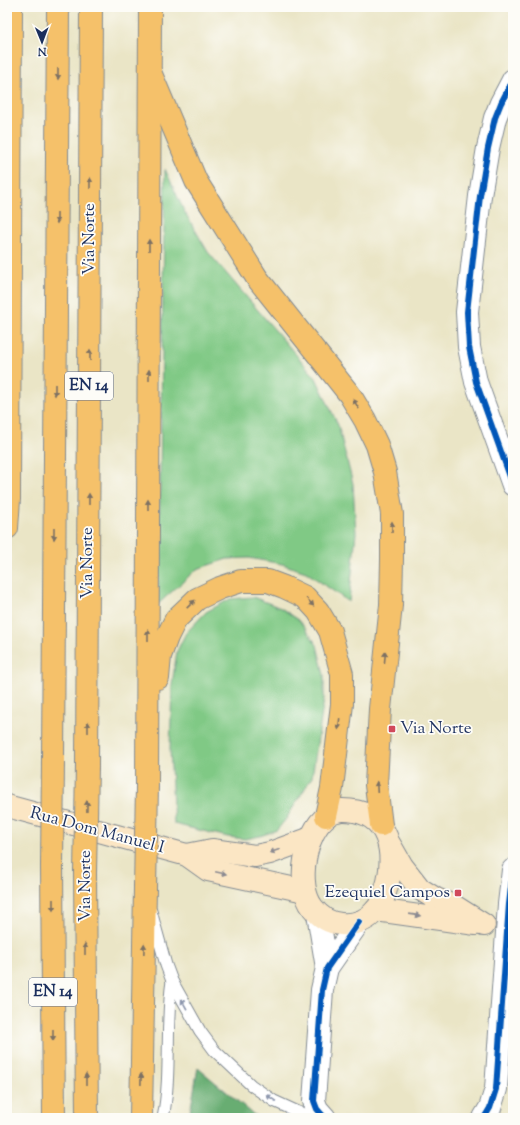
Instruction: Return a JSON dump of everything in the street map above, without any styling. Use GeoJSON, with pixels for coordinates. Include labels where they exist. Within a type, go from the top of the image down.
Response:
{"type":"FeatureCollection","features":[{"type":"Feature","properties":{"kind":"highway"},"geometry":{"type":"LineString","coordinates":[[7,528],[9,499],[11,7]]}},
{"type":"Feature","properties":{"kind":"highway","name":"Via Norte"},"geometry":{"type":"LineString","coordinates":[[54,1118],[52,866],[58,7]]}},
{"type":"Feature","properties":{"kind":"highway","name":"Via Norte"},"geometry":{"type":"LineString","coordinates":[[86,1118],[85,873],[87,766],[91,7]]}},
{"type":"Feature","properties":{"kind":"highway"},"geometry":{"type":"LineString","coordinates":[[141,1118],[147,786],[150,7]]}},
{"type":"Feature","properties":{"kind":"highway"},"geometry":{"type":"LineString","coordinates":[[150,72],[196,181],[257,278],[350,395],[365,420],[377,445],[385,472],[392,514],[390,605],[380,709],[376,785],[385,835]]}},
{"type":"Feature","properties":{"kind":"highway"},"geometry":{"type":"LineString","coordinates":[[147,786],[154,758],[160,656],[176,619],[197,599],[220,588],[241,581],[268,581],[305,597],[318,611],[330,631],[342,674],[342,704],[332,788],[326,816]]}},
{"type":"Feature","properties":{"kind":"main road","name":"Rua Dom Manuel I"},"geometry":{"type":"LineString","coordinates":[[7,806],[187,855],[208,870],[305,891]]}},
{"type":"Feature","properties":{"kind":"main road"},"geometry":{"type":"LineString","coordinates":[[341,810],[358,811],[368,815],[385,835],[402,866],[420,889],[436,899],[454,906],[484,925],[368,916],[347,924],[335,923],[318,914],[311,906],[305,891],[304,868],[306,853],[311,838],[326,816],[341,810]]}},
{"type":"Feature","properties":{"kind":"main road"},"geometry":{"type":"LineString","coordinates":[[368,916],[381,902],[388,879],[391,858],[385,835]]}},
{"type":"Feature","properties":{"kind":"main road","name":"Rua Dom Manuel I"},"geometry":{"type":"LineString","coordinates":[[187,855],[212,850],[255,856],[270,853],[311,838]]}},
{"type":"Feature","properties":{"kind":"street"},"geometry":{"type":"LineString","coordinates":[[513,80],[495,118],[488,148],[480,196],[467,312],[469,347],[476,382],[513,485]]}},
{"type":"Feature","properties":{"kind":"street"},"geometry":{"type":"LineString","coordinates":[[484,1118],[490,1108],[496,1089],[509,904],[513,870]]}},
{"type":"Feature","properties":{"kind":"street"},"geometry":{"type":"LineString","coordinates":[[318,914],[327,968],[322,990],[314,1101],[317,1109],[325,1118]]}},
{"type":"Feature","properties":{"kind":"street"},"geometry":{"type":"LineString","coordinates":[[327,968],[368,916]]}},
{"type":"Feature","properties":{"kind":"lane"},"geometry":{"type":"LineString","coordinates":[[145,888],[166,965],[172,981],[200,1031],[214,1050],[251,1085],[274,1101],[298,1112],[319,1118]]}},
{"type":"Feature","properties":{"kind":"lane"},"geometry":{"type":"LineString","coordinates":[[163,1118],[169,1067],[169,1001],[172,981]]}},
{"type":"Feature","properties":{"kind":"green space"},"geometry":{"type":"Polygon","coordinates":[[[165,169],[184,211],[208,252],[316,378],[338,425],[353,484],[356,533],[349,602],[306,572],[282,564],[249,558],[227,559],[197,569],[158,604],[165,169]]]}},
{"type":"Feature","properties":{"kind":"green space"},"geometry":{"type":"Polygon","coordinates":[[[253,597],[281,608],[299,620],[317,645],[324,675],[324,699],[312,777],[286,819],[277,830],[245,839],[228,837],[174,824],[170,749],[172,684],[177,651],[186,633],[206,612],[230,599],[253,597]]]}},
{"type":"Feature","properties":{"kind":"green space"},"geometry":{"type":"Polygon","coordinates":[[[198,1068],[258,1118],[189,1118],[198,1068]]]}},
{"type":"Feature","properties":{"kind":"cycle path"},"geometry":{"type":"LineString","coordinates":[[513,80],[495,118],[488,148],[480,196],[467,312],[469,347],[476,382],[513,485]]}},
{"type":"Feature","properties":{"kind":"cycle path"},"geometry":{"type":"LineString","coordinates":[[484,1118],[490,1108],[496,1089],[509,904],[513,870]]}},
{"type":"Feature","properties":{"kind":"cycle path"},"geometry":{"type":"LineString","coordinates":[[325,1118],[317,1109],[314,1101],[322,990],[327,968],[359,922]]}},
{"type":"Feature","properties":{"kind":"place","name":"Via Norte"},"geometry":{"type":"Point","coordinates":[392,729]}},
{"type":"Feature","properties":{"kind":"place","name":"Ezequiel Campos"},"geometry":{"type":"Point","coordinates":[458,893]}}]}
